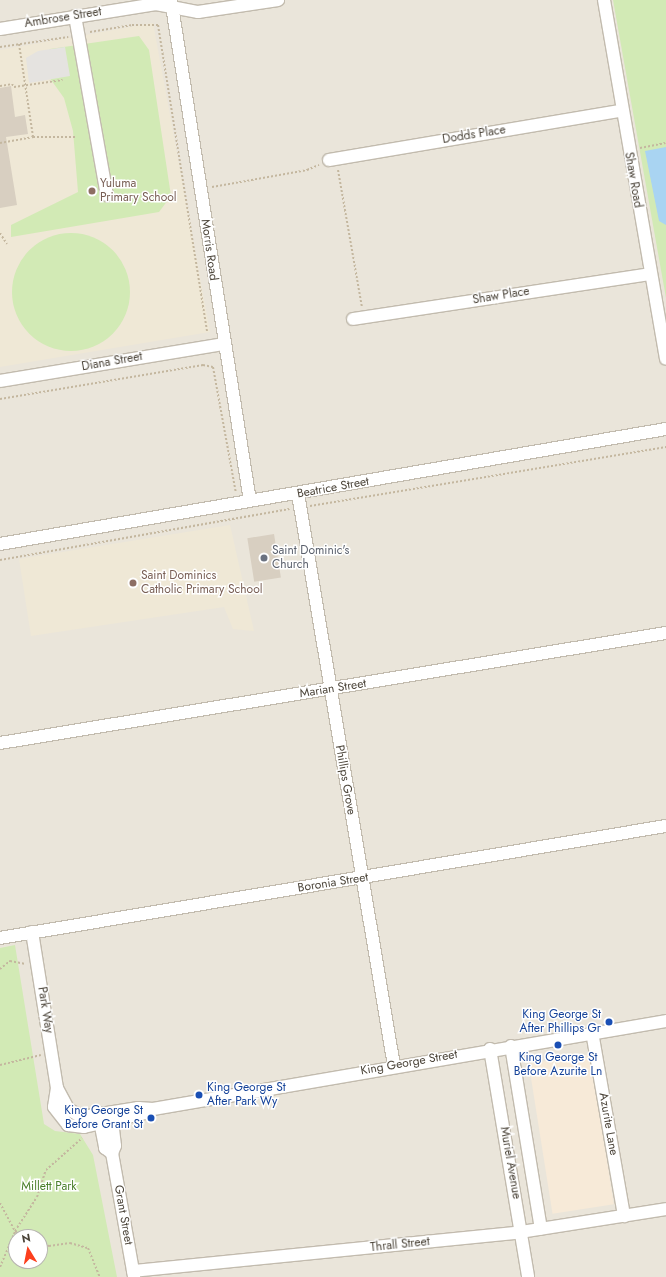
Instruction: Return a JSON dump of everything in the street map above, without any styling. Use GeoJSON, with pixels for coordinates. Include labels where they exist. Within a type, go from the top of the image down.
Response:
{"type":"FeatureCollection","features":[{"type":"Feature","properties":{"kind":"street","name":"Ambrose Street"},"geometry":{"type":"LineString","coordinates":[[0,29],[156,4],[172,5],[198,12],[278,0]]}},
{"type":"Feature","properties":{"kind":"street","name":"Shaw Road"},"geometry":{"type":"LineString","coordinates":[[604,0],[620,111],[649,274],[666,359]]}},
{"type":"Feature","properties":{"kind":"street","name":"Morris Road"},"geometry":{"type":"LineString","coordinates":[[172,5],[223,344],[250,500]]}},
{"type":"Feature","properties":{"kind":"street"},"geometry":{"type":"LineString","coordinates":[[75,16],[106,195]]}},
{"type":"Feature","properties":{"kind":"street","name":"Dodds Place"},"geometry":{"type":"LineString","coordinates":[[332,159],[620,111]]}},
{"type":"Feature","properties":{"kind":"street","name":"Shaw Place"},"geometry":{"type":"LineString","coordinates":[[359,319],[649,274]]}},
{"type":"Feature","properties":{"kind":"street","name":"Diana Street"},"geometry":{"type":"LineString","coordinates":[[0,381],[223,344]]}},
{"type":"Feature","properties":{"kind":"street","name":"Beatrice Street"},"geometry":{"type":"LineString","coordinates":[[0,544],[250,500],[298,494],[666,429]]}},
{"type":"Feature","properties":{"kind":"street","name":"Phillips Grove"},"geometry":{"type":"LineString","coordinates":[[298,494],[394,1066]]}},
{"type":"Feature","properties":{"kind":"street","name":"Marian Street"},"geometry":{"type":"LineString","coordinates":[[0,742],[330,690],[666,633]]}},
{"type":"Feature","properties":{"kind":"street","name":"Boronia Street"},"geometry":{"type":"LineString","coordinates":[[0,938],[362,879],[666,826]]}},
{"type":"Feature","properties":{"kind":"street","name":"Park Way"},"geometry":{"type":"LineString","coordinates":[[32,932],[57,1088],[68,1109]]}},
{"type":"Feature","properties":{"kind":"street","name":"King George Street"},"geometry":{"type":"LineString","coordinates":[[58,1116],[75,1126],[153,1109],[394,1066],[592,1032],[666,1021]]}},
{"type":"Feature","properties":{"kind":"street","name":"Azurite Lane"},"geometry":{"type":"LineString","coordinates":[[592,1032],[624,1216]]}},
{"type":"Feature","properties":{"kind":"street"},"geometry":{"type":"LineString","coordinates":[[511,1046],[540,1229]]}},
{"type":"Feature","properties":{"kind":"street","name":"Muriel Avenue"},"geometry":{"type":"LineString","coordinates":[[490,1049],[528,1277]]}},
{"type":"Feature","properties":{"kind":"street","name":"Park Way"},"geometry":{"type":"LineString","coordinates":[[57,1088],[53,1097],[58,1116]]}},
{"type":"Feature","properties":{"kind":"street","name":"King George Street"},"geometry":{"type":"LineString","coordinates":[[68,1109],[82,1117],[105,1119]]}},
{"type":"Feature","properties":{"kind":"street","name":"Grant Street"},"geometry":{"type":"LineString","coordinates":[[105,1119],[105,1148],[112,1153],[133,1274]]}},
{"type":"Feature","properties":{"kind":"street","name":"Thrall Street"},"geometry":{"type":"LineString","coordinates":[[133,1274],[521,1232],[666,1209]]}},
{"type":"Feature","properties":{"kind":"path"},"geometry":{"type":"LineString","coordinates":[[84,33],[132,25],[158,25],[207,331]]}},
{"type":"Feature","properties":{"kind":"path"},"geometry":{"type":"LineString","coordinates":[[0,47],[70,36]]}},
{"type":"Feature","properties":{"kind":"path"},"geometry":{"type":"LineString","coordinates":[[19,44],[33,137]]}},
{"type":"Feature","properties":{"kind":"path"},"geometry":{"type":"LineString","coordinates":[[0,86],[25,86],[62,80]]}},
{"type":"Feature","properties":{"kind":"path"},"geometry":{"type":"LineString","coordinates":[[0,142],[33,137],[77,137]]}},
{"type":"Feature","properties":{"kind":"path"},"geometry":{"type":"LineString","coordinates":[[628,150],[666,143]]}},
{"type":"Feature","properties":{"kind":"path"},"geometry":{"type":"LineString","coordinates":[[200,189],[307,170],[332,159],[359,319]]}},
{"type":"Feature","properties":{"kind":"path"},"geometry":{"type":"LineString","coordinates":[[0,233],[7,244]]}},
{"type":"Feature","properties":{"kind":"path"},"geometry":{"type":"LineString","coordinates":[[0,399],[203,364],[214,367],[236,496]]}},
{"type":"Feature","properties":{"kind":"path"},"geometry":{"type":"LineString","coordinates":[[0,560],[301,508],[666,448]]}},
{"type":"Feature","properties":{"kind":"path"},"geometry":{"type":"LineString","coordinates":[[0,969],[10,961],[20,965],[37,963]]}},
{"type":"Feature","properties":{"kind":"path"},"geometry":{"type":"LineString","coordinates":[[0,1065],[51,1053]]}},
{"type":"Feature","properties":{"kind":"path"},"geometry":{"type":"LineString","coordinates":[[17,1229],[37,1197],[46,1170],[105,1119]]}},
{"type":"Feature","properties":{"kind":"path"},"geometry":{"type":"LineString","coordinates":[[0,1203],[15,1229]]}},
{"type":"Feature","properties":{"kind":"path"},"geometry":{"type":"LineString","coordinates":[[48,1246],[70,1243],[88,1248],[100,1277]]}},
{"type":"Feature","properties":{"kind":"path"},"geometry":{"type":"LineString","coordinates":[[0,1267],[8,1249]]}},
{"type":"Feature","properties":{"kind":"shaded area"},"geometry":{"type":"Polygon","coordinates":[[[0,0],[666,0],[666,1277],[0,1277],[0,0]]]}},
{"type":"Feature","properties":{"kind":"shaded area","name":"Yuluma Primary School"},"geometry":{"type":"Polygon","coordinates":[[[153,23],[210,332],[0,367],[0,50],[153,23]]]}},
{"type":"Feature","properties":{"kind":"shaded area"},"geometry":{"type":"Polygon","coordinates":[[[65,47],[70,76],[29,83],[26,58],[38,51],[65,47]]]}},
{"type":"Feature","properties":{"kind":"shaded area","name":"Saint Dominics Catholic Primary School"},"geometry":{"type":"Polygon","coordinates":[[[230,525],[254,631],[233,629],[224,607],[31,636],[19,559],[230,525]]]}},
{"type":"Feature","properties":{"kind":"shaded area"},"geometry":{"type":"Polygon","coordinates":[[[590,1054],[614,1204],[553,1214],[529,1064],[590,1054]]]}},
{"type":"Feature","properties":{"kind":"green space"},"geometry":{"type":"Polygon","coordinates":[[[613,0],[666,0],[666,298],[613,0]]]}},
{"type":"Feature","properties":{"kind":"green space"},"geometry":{"type":"Polygon","coordinates":[[[139,36],[149,50],[171,196],[159,212],[11,237],[11,225],[78,192],[73,131],[64,98],[39,63],[50,49],[139,36]]]}},
{"type":"Feature","properties":{"kind":"green space"},"geometry":{"type":"Polygon","coordinates":[[[71,233],[82,234],[94,238],[113,250],[125,269],[129,281],[129,303],[125,315],[113,334],[94,346],[82,350],[71,351],[60,350],[48,346],[29,334],[17,315],[13,303],[12,292],[13,281],[17,269],[29,250],[48,238],[60,234],[71,233]]]}},
{"type":"Feature","properties":{"kind":"green space","name":"Millett Park"},"geometry":{"type":"Polygon","coordinates":[[[15,945],[44,1124],[55,1131],[80,1134],[93,1155],[117,1277],[0,1277],[0,948],[15,945]]]}},
{"type":"Feature","properties":{"kind":"water"},"geometry":{"type":"Polygon","coordinates":[[[666,147],[666,225],[659,221],[645,151],[666,147]]]}},
{"type":"Feature","properties":{"kind":"building"},"geometry":{"type":"Polygon","coordinates":[[[11,86],[15,117],[25,115],[28,134],[6,137],[17,205],[0,208],[0,88],[11,86]]]}},
{"type":"Feature","properties":{"kind":"building","name":"Saint Dominic's Church"},"geometry":{"type":"Polygon","coordinates":[[[274,534],[281,577],[254,582],[247,538],[274,534]]]}},
{"type":"Feature","properties":{"kind":"place","name":"Yuluma Primary School"},"geometry":{"type":"Point","coordinates":[92,191]}},
{"type":"Feature","properties":{"kind":"place","name":"Saint Dominic's Church"},"geometry":{"type":"Point","coordinates":[264,558]}},
{"type":"Feature","properties":{"kind":"place","name":"Saint Dominics Catholic Primary School"},"geometry":{"type":"Point","coordinates":[133,583]}},
{"type":"Feature","properties":{"kind":"place","name":"King George St After Phillips Gr"},"geometry":{"type":"Point","coordinates":[609,1022]}},
{"type":"Feature","properties":{"kind":"place","name":"King George St Before Azurite Ln"},"geometry":{"type":"Point","coordinates":[558,1045]}},
{"type":"Feature","properties":{"kind":"place","name":"King George St After Park Wy"},"geometry":{"type":"Point","coordinates":[199,1095]}},
{"type":"Feature","properties":{"kind":"place","name":"King George St Before Grant St"},"geometry":{"type":"Point","coordinates":[151,1118]}}]}
